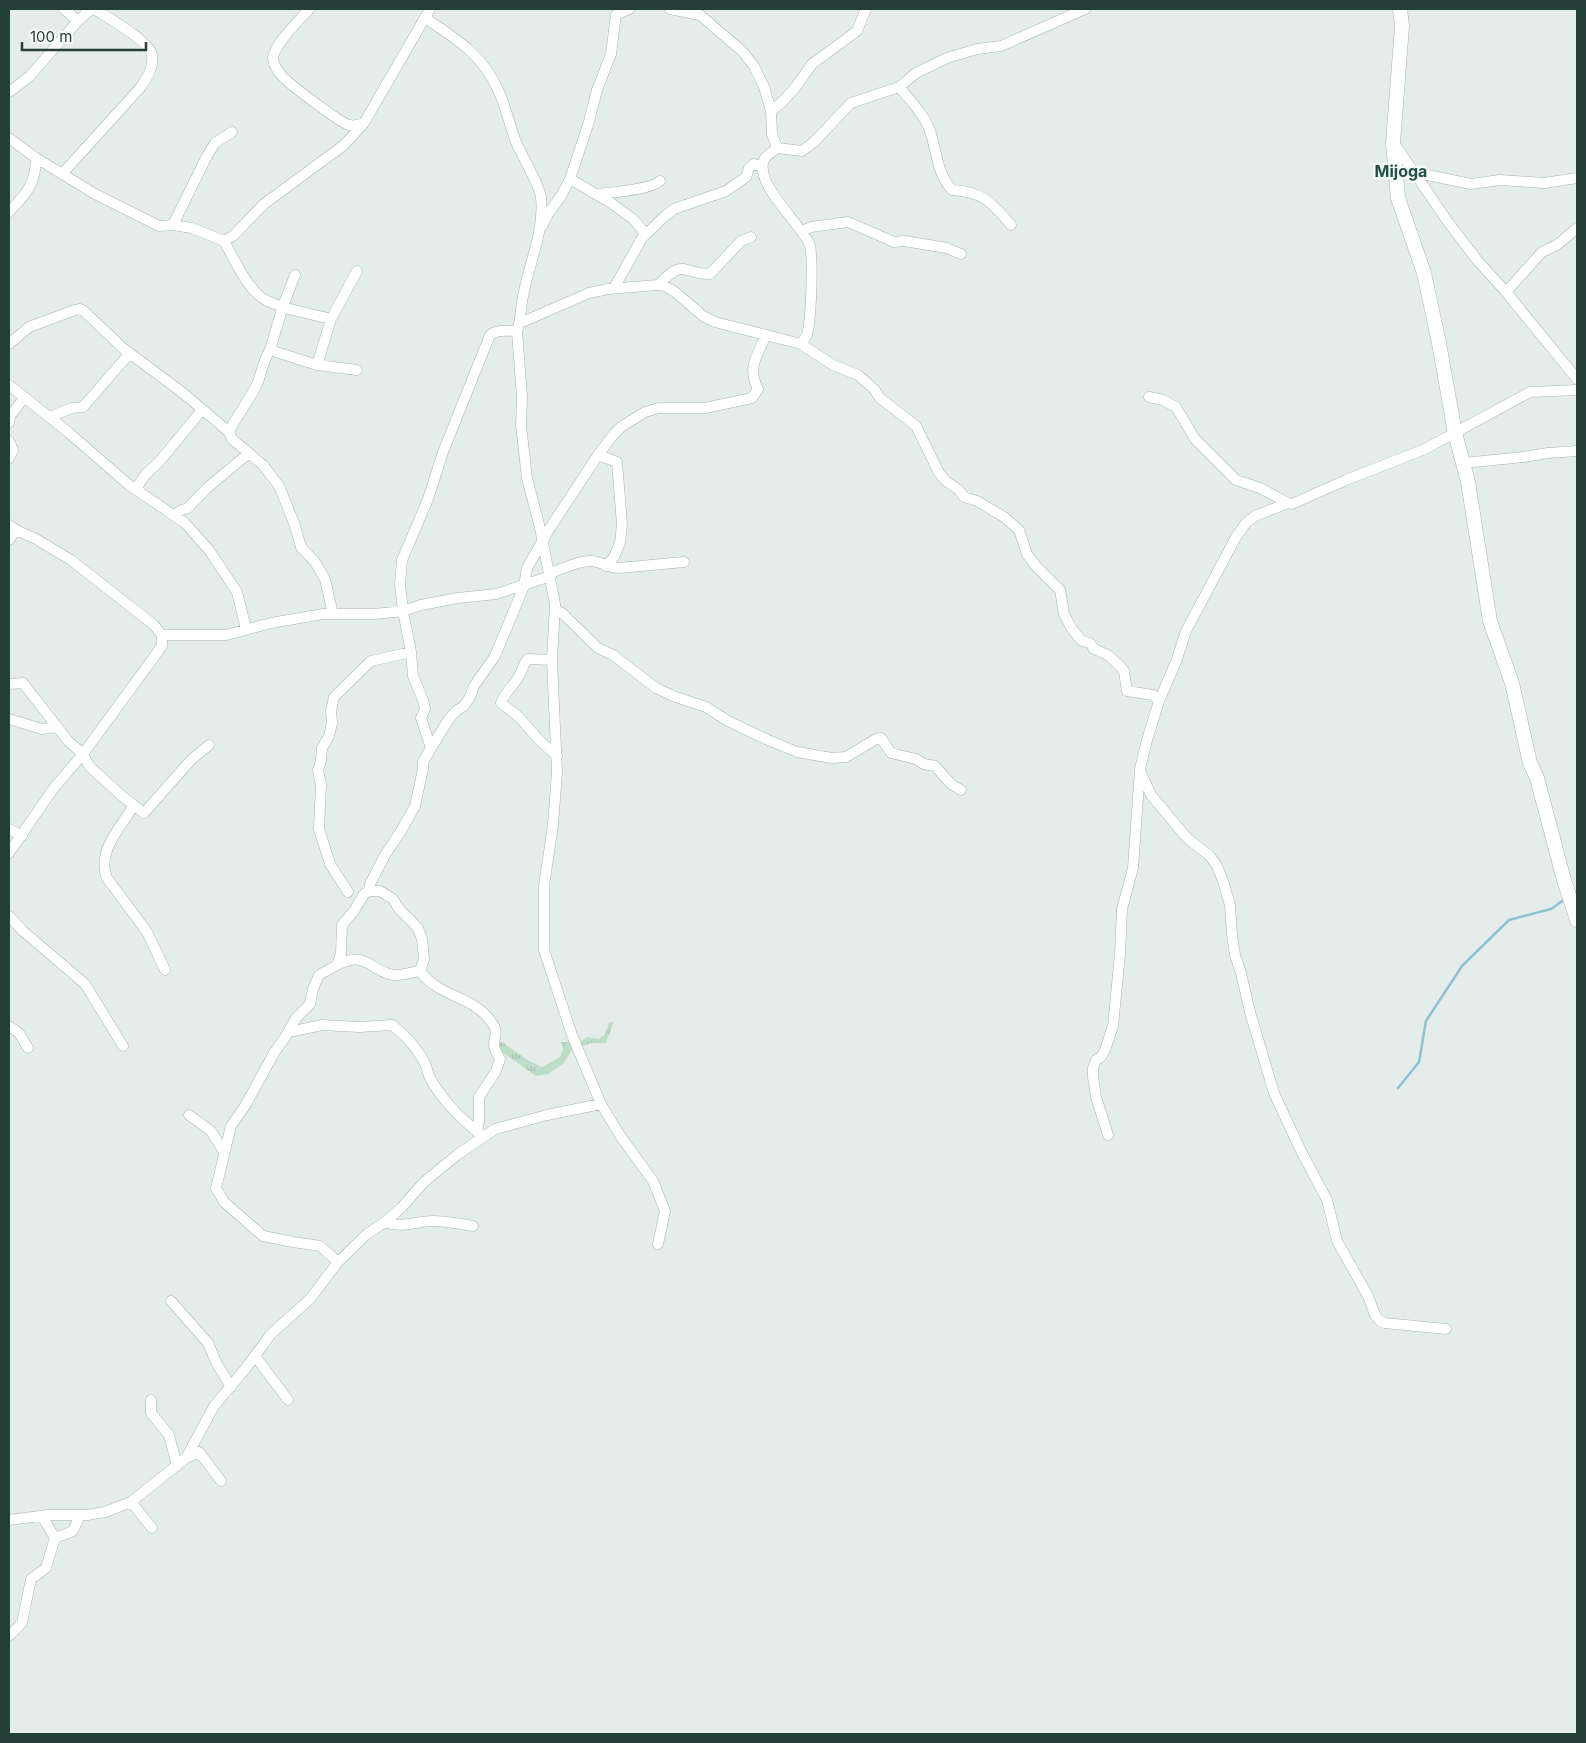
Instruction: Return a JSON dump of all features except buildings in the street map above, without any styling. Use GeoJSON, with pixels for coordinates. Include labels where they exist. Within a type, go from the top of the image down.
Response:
{"type":"FeatureCollection","features":[{"type":"Feature","properties":{"kind":"street"},"geometry":{"type":"LineString","coordinates":[[64,9],[78,21]]}},
{"type":"Feature","properties":{"kind":"street"},"geometry":{"type":"LineString","coordinates":[[9,92],[29,77],[78,21],[93,9],[144,43],[152,54],[149,74],[140,88],[62,174]]}},
{"type":"Feature","properties":{"kind":"street"},"geometry":{"type":"LineString","coordinates":[[309,9],[279,44],[273,60],[274,66],[281,76],[342,122],[350,125],[364,124]]}},
{"type":"Feature","properties":{"kind":"street"},"geometry":{"type":"LineString","coordinates":[[538,233],[570,179],[588,125],[596,90],[610,54],[616,15],[629,9]]}},
{"type":"Feature","properties":{"kind":"street"},"geometry":{"type":"LineString","coordinates":[[670,9],[700,15],[742,51],[754,66],[764,87],[771,111],[772,134],[777,148]]}},
{"type":"Feature","properties":{"kind":"street"},"geometry":{"type":"LineString","coordinates":[[771,111],[795,88],[812,64],[857,32],[866,9]]}},
{"type":"Feature","properties":{"kind":"street"},"geometry":{"type":"LineString","coordinates":[[800,344],[807,335],[812,290],[811,246],[767,183],[763,169],[765,158],[777,148],[802,151],[814,142],[851,104],[899,87],[916,73],[947,58],[977,49],[1001,46],[1085,9]]}},
{"type":"Feature","properties":{"kind":"street"},"geometry":{"type":"LineString","coordinates":[[1400,9],[1402,26],[1393,143],[1398,198],[1424,273],[1455,433],[1464,463],[1477,532],[1483,585],[1490,622],[1512,683],[1530,762],[1537,778],[1564,880],[1577,920]]}},
{"type":"Feature","properties":{"kind":"street"},"geometry":{"type":"LineString","coordinates":[[224,241],[233,236],[264,204],[344,145],[364,124],[427,14],[488,68],[499,92],[516,141],[541,195],[542,210],[521,302],[518,327],[522,397],[521,425],[527,478],[551,574],[555,610],[552,660],[557,756],[555,810],[544,886],[544,950],[572,1036],[601,1104],[621,1137],[653,1181],[666,1211],[658,1244]]}},
{"type":"Feature","properties":{"kind":"street"},"geometry":{"type":"LineString","coordinates":[[899,87],[917,108],[929,128],[945,182],[952,190],[974,192],[992,203],[1011,225]]}},
{"type":"Feature","properties":{"kind":"street"},"geometry":{"type":"LineString","coordinates":[[173,225],[215,143],[232,132]]}},
{"type":"Feature","properties":{"kind":"street"},"geometry":{"type":"LineString","coordinates":[[9,138],[36,158],[95,194],[159,226],[173,225],[192,228],[224,241],[249,283],[262,298],[283,306],[331,319]]}},
{"type":"Feature","properties":{"kind":"street"},"geometry":{"type":"LineString","coordinates":[[1393,143],[1477,260],[1506,292],[1577,379]]}},
{"type":"Feature","properties":{"kind":"street"},"geometry":{"type":"LineString","coordinates":[[9,212],[32,184],[36,172],[36,158]]}},
{"type":"Feature","properties":{"kind":"street"},"geometry":{"type":"LineString","coordinates":[[614,288],[646,234],[674,208],[726,191],[746,177],[749,168],[754,164],[763,169]]}},
{"type":"Feature","properties":{"kind":"street"},"geometry":{"type":"LineString","coordinates":[[1413,172],[1471,184],[1500,180],[1544,183],[1577,178]]}},
{"type":"Feature","properties":{"kind":"street"},"geometry":{"type":"LineString","coordinates":[[570,179],[633,219],[646,234]]}},
{"type":"Feature","properties":{"kind":"street"},"geometry":{"type":"LineString","coordinates":[[596,194],[641,188],[658,184],[660,181]]}},
{"type":"Feature","properties":{"kind":"street"},"geometry":{"type":"LineString","coordinates":[[541,195],[547,199],[556,199],[561,196]]}},
{"type":"Feature","properties":{"kind":"street"},"geometry":{"type":"LineString","coordinates":[[802,231],[811,227],[848,222],[894,242],[904,241],[947,248],[961,254]]}},
{"type":"Feature","properties":{"kind":"street"},"geometry":{"type":"LineString","coordinates":[[1506,292],[1542,252],[1557,245],[1577,228]]}},
{"type":"Feature","properties":{"kind":"street"},"geometry":{"type":"LineString","coordinates":[[658,285],[670,273],[682,268],[710,274],[741,241],[751,238]]}},
{"type":"Feature","properties":{"kind":"street"},"geometry":{"type":"LineString","coordinates":[[317,365],[331,319],[357,271]]}},
{"type":"Feature","properties":{"kind":"street"},"geometry":{"type":"LineString","coordinates":[[228,432],[258,382],[295,275]]}},
{"type":"Feature","properties":{"kind":"street"},"geometry":{"type":"LineString","coordinates":[[431,748],[421,718],[425,709],[423,700],[413,676],[400,584],[402,560],[428,499],[443,452],[490,335],[495,331],[518,327],[590,293],[614,288],[658,285],[665,286],[675,292],[702,316],[715,322],[800,344],[833,365],[858,376],[874,389],[880,398],[916,426],[939,473],[946,481],[959,490],[964,497],[977,501],[1004,517],[1019,530],[1027,554],[1035,565],[1060,590],[1064,614],[1072,629],[1082,641],[1090,643],[1094,649],[1108,655],[1122,667],[1127,691],[1153,695],[1159,701]]}},
{"type":"Feature","properties":{"kind":"street"},"geometry":{"type":"LineString","coordinates":[[9,344],[29,327],[80,309],[84,310],[130,353],[202,410],[263,465],[279,486],[294,523],[301,547],[315,562],[325,579],[333,614]]}},
{"type":"Feature","properties":{"kind":"street"},"geometry":{"type":"LineString","coordinates":[[369,891],[370,884],[415,806],[423,762],[449,719],[464,706],[474,686],[494,656],[524,586],[527,568],[598,455],[621,427],[645,412],[659,408],[704,408],[752,398],[758,389],[752,372],[766,335]]}},
{"type":"Feature","properties":{"kind":"street"},"geometry":{"type":"LineString","coordinates":[[270,350],[317,365],[357,370]]}},
{"type":"Feature","properties":{"kind":"street"},"geometry":{"type":"LineString","coordinates":[[49,417],[72,408],[83,407],[130,353]]}},
{"type":"Feature","properties":{"kind":"street"},"geometry":{"type":"LineString","coordinates":[[9,385],[136,490],[185,523],[209,550],[237,592],[246,629]]}},
{"type":"Feature","properties":{"kind":"street"},"geometry":{"type":"LineString","coordinates":[[1108,1136],[1096,1097],[1093,1068],[1096,1060],[1101,1057],[1105,1050],[1113,1026],[1122,909],[1133,868],[1140,769],[1159,701],[1176,662],[1186,631],[1236,537],[1246,523],[1255,516],[1292,504],[1346,480],[1426,449],[1530,392],[1577,390]]}},
{"type":"Feature","properties":{"kind":"street"},"geometry":{"type":"LineString","coordinates":[[1149,396],[1163,400],[1176,407],[1195,439],[1236,480],[1260,488],[1288,504]]}},
{"type":"Feature","properties":{"kind":"street"},"geometry":{"type":"LineString","coordinates":[[9,423],[10,416],[24,398]]}},
{"type":"Feature","properties":{"kind":"street"},"geometry":{"type":"LineString","coordinates":[[136,490],[145,476],[202,410]]}},
{"type":"Feature","properties":{"kind":"street"},"geometry":{"type":"LineString","coordinates":[[9,441],[13,450],[9,458]]}},
{"type":"Feature","properties":{"kind":"street"},"geometry":{"type":"LineString","coordinates":[[1464,463],[1577,451]]}},
{"type":"Feature","properties":{"kind":"street"},"geometry":{"type":"LineString","coordinates":[[174,515],[188,508],[207,488],[249,453]]}},
{"type":"Feature","properties":{"kind":"street"},"geometry":{"type":"LineString","coordinates":[[598,455],[617,462],[620,492],[622,524],[620,543],[614,557],[606,566]]}},
{"type":"Feature","properties":{"kind":"street"},"geometry":{"type":"LineString","coordinates":[[9,540],[12,527],[71,560],[147,619],[159,629],[162,635],[162,644],[157,653],[83,754],[53,789],[9,853]]}},
{"type":"Feature","properties":{"kind":"street"},"geometry":{"type":"LineString","coordinates":[[162,635],[226,634],[303,617],[403,611],[421,605],[458,598],[496,594],[524,586],[585,562],[593,561],[619,568],[684,562]]}},
{"type":"Feature","properties":{"kind":"street"},"geometry":{"type":"LineString","coordinates":[[555,610],[562,613],[598,648],[613,655],[656,688],[706,707],[728,721],[768,740],[797,752],[832,758],[846,757],[881,738],[891,753],[935,766],[951,784],[961,790]]}},
{"type":"Feature","properties":{"kind":"street"},"geometry":{"type":"LineString","coordinates":[[348,892],[330,864],[319,829],[321,785],[318,770],[322,761],[322,748],[329,736],[332,723],[331,711],[334,696],[370,661],[411,652]]}},
{"type":"Feature","properties":{"kind":"street"},"geometry":{"type":"LineString","coordinates":[[552,660],[528,659],[520,675],[503,696],[501,703],[520,717],[539,740],[557,756]]}},
{"type":"Feature","properties":{"kind":"street"},"geometry":{"type":"LineString","coordinates":[[9,684],[23,682],[68,741],[83,754],[89,766],[122,797],[144,813],[191,760],[210,745]]}},
{"type":"Feature","properties":{"kind":"street"},"geometry":{"type":"LineString","coordinates":[[9,719],[42,729],[57,727]]}},
{"type":"Feature","properties":{"kind":"street"},"geometry":{"type":"LineString","coordinates":[[1140,769],[1151,795],[1187,838],[1210,856],[1224,881],[1230,905],[1235,955],[1274,1093],[1301,1151],[1327,1200],[1337,1241],[1368,1296],[1375,1315],[1380,1321],[1385,1323],[1446,1329]]}},
{"type":"Feature","properties":{"kind":"street"},"geometry":{"type":"LineString","coordinates":[[134,805],[107,848],[103,869],[107,878],[147,932],[164,970]]}},
{"type":"Feature","properties":{"kind":"street"},"geometry":{"type":"LineString","coordinates":[[9,829],[22,836]]}},
{"type":"Feature","properties":{"kind":"street"},"geometry":{"type":"LineString","coordinates":[[337,965],[341,954],[342,924],[354,911],[364,894],[369,891],[380,891],[393,899],[399,909],[418,928],[422,939],[424,959],[420,971]]}},
{"type":"Feature","properties":{"kind":"street"},"geometry":{"type":"LineString","coordinates":[[9,916],[23,931],[86,984],[123,1046]]}},
{"type":"Feature","properties":{"kind":"street"},"geometry":{"type":"LineString","coordinates":[[338,1262],[320,1246],[262,1236],[224,1202],[216,1188],[231,1126],[245,1106],[274,1053],[291,1030],[296,1018],[310,1004],[319,976],[346,961],[360,959],[394,976],[420,971]]}},
{"type":"Feature","properties":{"kind":"street"},"geometry":{"type":"LineString","coordinates":[[420,971],[424,977],[441,991],[471,1003],[492,1022],[497,1034],[494,1046],[500,1059],[496,1071],[479,1097],[480,1134]]}},
{"type":"Feature","properties":{"kind":"street"},"geometry":{"type":"LineString","coordinates":[[291,1030],[322,1025],[359,1027],[392,1025],[409,1039],[445,1101],[480,1134]]}},
{"type":"Feature","properties":{"kind":"street"},"geometry":{"type":"LineString","coordinates":[[9,1026],[19,1032],[28,1048]]}},
{"type":"Feature","properties":{"kind":"street"},"geometry":{"type":"LineString","coordinates":[[186,1458],[214,1406],[231,1387],[271,1334],[310,1299],[338,1262],[367,1234],[402,1207],[424,1182],[480,1134],[547,1115],[601,1104]]}},
{"type":"Feature","properties":{"kind":"street"},"geometry":{"type":"LineString","coordinates":[[189,1115],[211,1130],[224,1152]]}},
{"type":"Feature","properties":{"kind":"street"},"geometry":{"type":"LineString","coordinates":[[385,1222],[390,1225],[406,1225],[435,1221],[473,1226]]}},
{"type":"Feature","properties":{"kind":"street"},"geometry":{"type":"LineString","coordinates":[[171,1301],[208,1343],[231,1387]]}},
{"type":"Feature","properties":{"kind":"street"},"geometry":{"type":"LineString","coordinates":[[255,1356],[288,1400]]}},
{"type":"Feature","properties":{"kind":"street"},"geometry":{"type":"LineString","coordinates":[[151,1400],[151,1413],[169,1435],[176,1466]]}},
{"type":"Feature","properties":{"kind":"street"},"geometry":{"type":"LineString","coordinates":[[9,1520],[106,1512],[131,1502],[186,1458],[199,1452],[221,1481]]}},
{"type":"Feature","properties":{"kind":"street"},"geometry":{"type":"LineString","coordinates":[[131,1502],[152,1528]]}},
{"type":"Feature","properties":{"kind":"street"},"geometry":{"type":"LineString","coordinates":[[55,1538],[73,1531],[80,1515]]}},
{"type":"Feature","properties":{"kind":"street"},"geometry":{"type":"LineString","coordinates":[[10,1635],[22,1623],[30,1579],[46,1568],[55,1538],[42,1516]]}},
{"type":"Feature","properties":{"kind":"green space"},"geometry":{"type":"Polygon","coordinates":[[[614,1021],[606,1043],[591,1043],[572,1050],[564,1063],[548,1074],[536,1076],[495,1047],[502,1042],[529,1061],[542,1067],[560,1057],[563,1049],[561,1042],[579,1042],[587,1037],[599,1039],[605,1034],[609,1023],[614,1021]]]}},
{"type":"Feature","properties":{"kind":"waterway"},"geometry":{"type":"LineString","coordinates":[[1398,1088],[1419,1062],[1426,1021],[1462,966],[1509,920],[1551,909],[1565,899]]}},
{"type":"Feature","properties":{"kind":"district","name":"Mijoga"},"geometry":{"type":"Point","coordinates":[1401,171]}}]}
